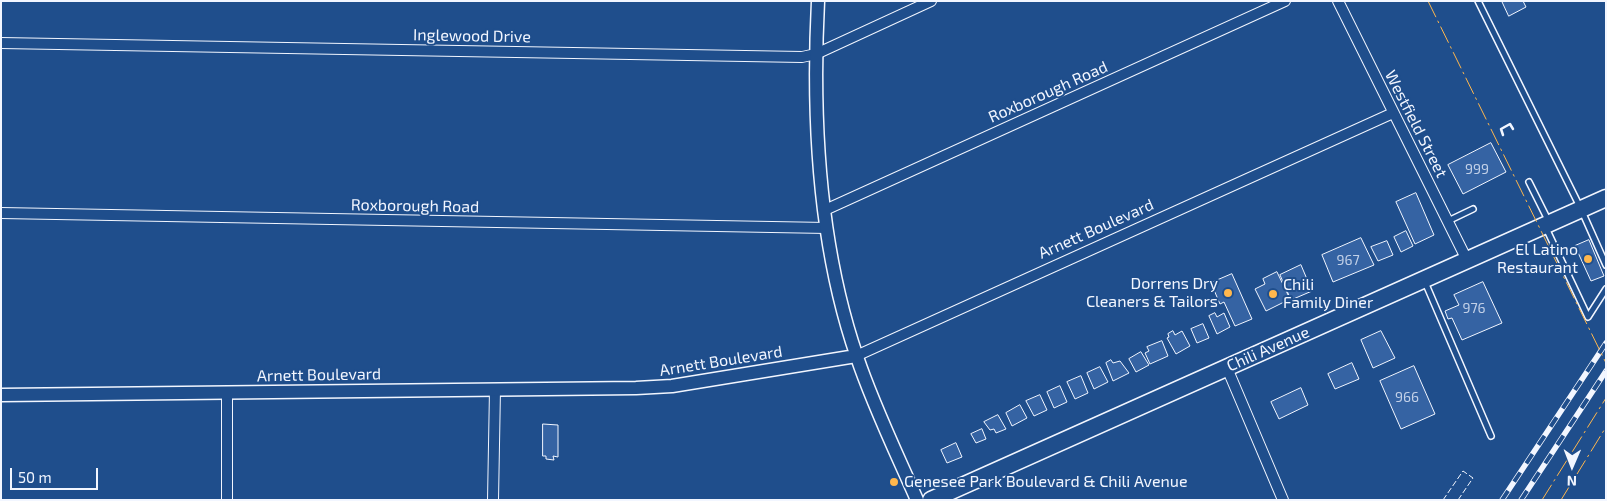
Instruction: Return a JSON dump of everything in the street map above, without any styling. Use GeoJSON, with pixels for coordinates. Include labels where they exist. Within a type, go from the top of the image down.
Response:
{"type":"FeatureCollection","features":[{"type":"Feature","properties":{"kind":"main road","name":"Chili Avenue"},"geometry":{"type":"LineString","coordinates":[[931,500],[1606,198]]}},
{"type":"Feature","properties":{"kind":"street"},"geometry":{"type":"LineString","coordinates":[[818,1],[816,54],[818,144],[827,228],[837,284],[856,356],[917,500]]}},
{"type":"Feature","properties":{"kind":"street","name":"Inglewood Drive"},"geometry":{"type":"LineString","coordinates":[[1,43],[802,57],[816,54],[931,1]]}},
{"type":"Feature","properties":{"kind":"street","name":"Roxborough Road"},"geometry":{"type":"LineString","coordinates":[[825,210],[1285,1]]}},
{"type":"Feature","properties":{"kind":"street","name":"Westfield Street"},"geometry":{"type":"LineString","coordinates":[[1338,1],[1467,260]]}},
{"type":"Feature","properties":{"kind":"street","name":"Arnett Boulevard"},"geometry":{"type":"LineString","coordinates":[[1,395],[672,386],[856,356],[1393,113]]}},
{"type":"Feature","properties":{"kind":"street","name":"Roxborough Road"},"geometry":{"type":"LineString","coordinates":[[1,214],[827,228]]}},
{"type":"Feature","properties":{"kind":"street"},"geometry":{"type":"LineString","coordinates":[[1227,368],[1283,500]]}},
{"type":"Feature","properties":{"kind":"street"},"geometry":{"type":"LineString","coordinates":[[493,500],[495,389]]}},
{"type":"Feature","properties":{"kind":"street"},"geometry":{"type":"LineString","coordinates":[[227,392],[227,500]]}},
{"type":"Feature","properties":{"kind":"lane"},"geometry":{"type":"LineString","coordinates":[[1478,1],[1581,209],[1606,265]]}},
{"type":"Feature","properties":{"kind":"lane"},"geometry":{"type":"LineString","coordinates":[[1529,182],[1588,317],[1606,289]]}},
{"type":"Feature","properties":{"kind":"lane"},"geometry":{"type":"LineString","coordinates":[[1448,221],[1473,209]]}},
{"type":"Feature","properties":{"kind":"lane"},"geometry":{"type":"LineString","coordinates":[[1424,279],[1491,436]]}},
{"type":"Feature","properties":{"kind":"building"},"geometry":{"type":"Polygon","coordinates":[[[1502,1],[1523,1],[1526,7],[1509,16],[1502,1]]]}},
{"type":"Feature","properties":{"kind":"building"},"geometry":{"type":"Polygon","coordinates":[[[1491,143],[1506,172],[1463,194],[1448,165],[1491,143]]]}},
{"type":"Feature","properties":{"kind":"building"},"geometry":{"type":"Polygon","coordinates":[[[1416,193],[1434,235],[1415,244],[1396,202],[1416,193]]]}},
{"type":"Feature","properties":{"kind":"building"},"geometry":{"type":"Polygon","coordinates":[[[1406,231],[1413,246],[1401,252],[1394,237],[1406,231]]]}},
{"type":"Feature","properties":{"kind":"building"},"geometry":{"type":"Polygon","coordinates":[[[1361,238],[1374,265],[1333,282],[1322,255],[1361,238]]]}},
{"type":"Feature","properties":{"kind":"building"},"geometry":{"type":"Polygon","coordinates":[[[1589,240],[1604,276],[1591,281],[1575,246],[1589,240]]]}},
{"type":"Feature","properties":{"kind":"building"},"geometry":{"type":"Polygon","coordinates":[[[1387,241],[1393,255],[1378,261],[1371,247],[1387,241]]]}},
{"type":"Feature","properties":{"kind":"building"},"geometry":{"type":"Polygon","coordinates":[[[1301,265],[1312,291],[1291,300],[1280,275],[1301,265]]]}},
{"type":"Feature","properties":{"kind":"building","name":"Chili Family Diner"},"geometry":{"type":"Polygon","coordinates":[[[1277,272],[1290,299],[1266,311],[1255,289],[1265,284],[1263,279],[1277,272]]]}},
{"type":"Feature","properties":{"kind":"building","name":"Dorrens Dry Cleaners & Tailors"},"geometry":{"type":"Polygon","coordinates":[[[1232,274],[1252,319],[1235,326],[1224,302],[1220,304],[1211,283],[1232,274]]]}},
{"type":"Feature","properties":{"kind":"building"},"geometry":{"type":"Polygon","coordinates":[[[1483,282],[1502,323],[1462,340],[1452,318],[1448,319],[1445,311],[1459,305],[1454,295],[1483,282]]]}},
{"type":"Feature","properties":{"kind":"building"},"geometry":{"type":"Polygon","coordinates":[[[1215,313],[1217,317],[1224,313],[1230,327],[1217,334],[1209,316],[1215,313]]]}},
{"type":"Feature","properties":{"kind":"building"},"geometry":{"type":"Polygon","coordinates":[[[1203,324],[1209,338],[1197,343],[1191,329],[1203,324]]]}},
{"type":"Feature","properties":{"kind":"building"},"geometry":{"type":"Polygon","coordinates":[[[1173,331],[1175,335],[1182,331],[1190,346],[1176,354],[1167,338],[1169,337],[1168,334],[1173,331]]]}},
{"type":"Feature","properties":{"kind":"building"},"geometry":{"type":"Polygon","coordinates":[[[1381,331],[1395,358],[1373,368],[1361,340],[1381,331]]]}},
{"type":"Feature","properties":{"kind":"building"},"geometry":{"type":"Polygon","coordinates":[[[1162,341],[1168,356],[1150,364],[1145,353],[1149,351],[1147,347],[1162,341]]]}},
{"type":"Feature","properties":{"kind":"building"},"geometry":{"type":"Polygon","coordinates":[[[1141,352],[1149,365],[1136,372],[1129,359],[1141,352]]]}},
{"type":"Feature","properties":{"kind":"building"},"geometry":{"type":"Polygon","coordinates":[[[1111,360],[1113,363],[1120,361],[1129,373],[1113,381],[1106,363],[1111,360]]]}},
{"type":"Feature","properties":{"kind":"building"},"geometry":{"type":"Polygon","coordinates":[[[1352,363],[1359,379],[1335,389],[1328,374],[1352,363]]]}},
{"type":"Feature","properties":{"kind":"building"},"geometry":{"type":"Polygon","coordinates":[[[1414,366],[1435,414],[1401,429],[1380,381],[1414,366]]]}},
{"type":"Feature","properties":{"kind":"building"},"geometry":{"type":"Polygon","coordinates":[[[1100,367],[1108,382],[1094,389],[1087,373],[1100,367]]]}},
{"type":"Feature","properties":{"kind":"building"},"geometry":{"type":"Polygon","coordinates":[[[1081,376],[1088,393],[1075,399],[1067,382],[1081,376]]]}},
{"type":"Feature","properties":{"kind":"building"},"geometry":{"type":"Polygon","coordinates":[[[1060,386],[1067,402],[1054,408],[1047,392],[1060,386]]]}},
{"type":"Feature","properties":{"kind":"building"},"geometry":{"type":"Polygon","coordinates":[[[1301,388],[1308,405],[1279,419],[1271,402],[1301,388]]]}},
{"type":"Feature","properties":{"kind":"building"},"geometry":{"type":"Polygon","coordinates":[[[1040,395],[1047,410],[1034,416],[1026,401],[1040,395]]]}},
{"type":"Feature","properties":{"kind":"building"},"geometry":{"type":"Polygon","coordinates":[[[1020,405],[1027,418],[1012,426],[1006,413],[1020,405]]]}},
{"type":"Feature","properties":{"kind":"building"},"geometry":{"type":"Polygon","coordinates":[[[998,415],[1006,429],[996,433],[994,429],[990,430],[984,422],[998,415]]]}},
{"type":"Feature","properties":{"kind":"building"},"geometry":{"type":"Polygon","coordinates":[[[543,424],[558,425],[558,457],[553,456],[554,460],[546,459],[546,456],[543,456],[543,424]]]}},
{"type":"Feature","properties":{"kind":"building"},"geometry":{"type":"Polygon","coordinates":[[[982,429],[986,439],[976,443],[971,434],[982,429]]]}},
{"type":"Feature","properties":{"kind":"building"},"geometry":{"type":"Polygon","coordinates":[[[956,443],[962,457],[947,463],[941,450],[956,443]]]}},
{"type":"Feature","properties":{"kind":"railway"},"geometry":{"type":"LineString","coordinates":[[1502,500],[1606,343]]}},
{"type":"Feature","properties":{"kind":"railway"},"geometry":{"type":"LineString","coordinates":[[1521,500],[1606,371]]}},
{"type":"Feature","properties":{"kind":"fence"},"geometry":{"type":"LineString","coordinates":[[1443,500],[1463,471],[1473,478],[1458,500]]}},
{"type":"Feature","properties":{"kind":"wall"},"geometry":{"type":"LineString","coordinates":[[1503,135],[1501,129],[1510,124],[1513,129]]}},
{"type":"Feature","properties":{"kind":"power"},"geometry":{"type":"LineString","coordinates":[[1428,1],[1606,363]]}},
{"type":"Feature","properties":{"kind":"power"},"geometry":{"type":"LineString","coordinates":[[1542,500],[1606,398]]}},
{"type":"Feature","properties":{"kind":"power"},"geometry":{"type":"LineString","coordinates":[[1561,500],[1606,427]]}},
{"type":"Feature","properties":{"kind":"place","name":"El Latino Restaurant"},"geometry":{"type":"Point","coordinates":[1588,259]}},
{"type":"Feature","properties":{"kind":"place","name":"Dorrens Dry Cleaners & Tailors"},"geometry":{"type":"Point","coordinates":[1228,293]}},
{"type":"Feature","properties":{"kind":"place","name":"Chili Family Diner"},"geometry":{"type":"Point","coordinates":[1273,294]}},
{"type":"Feature","properties":{"kind":"place","name":"Genesee Park Boulevard & Chili Avenue"},"geometry":{"type":"Point","coordinates":[894,482]}}]}
